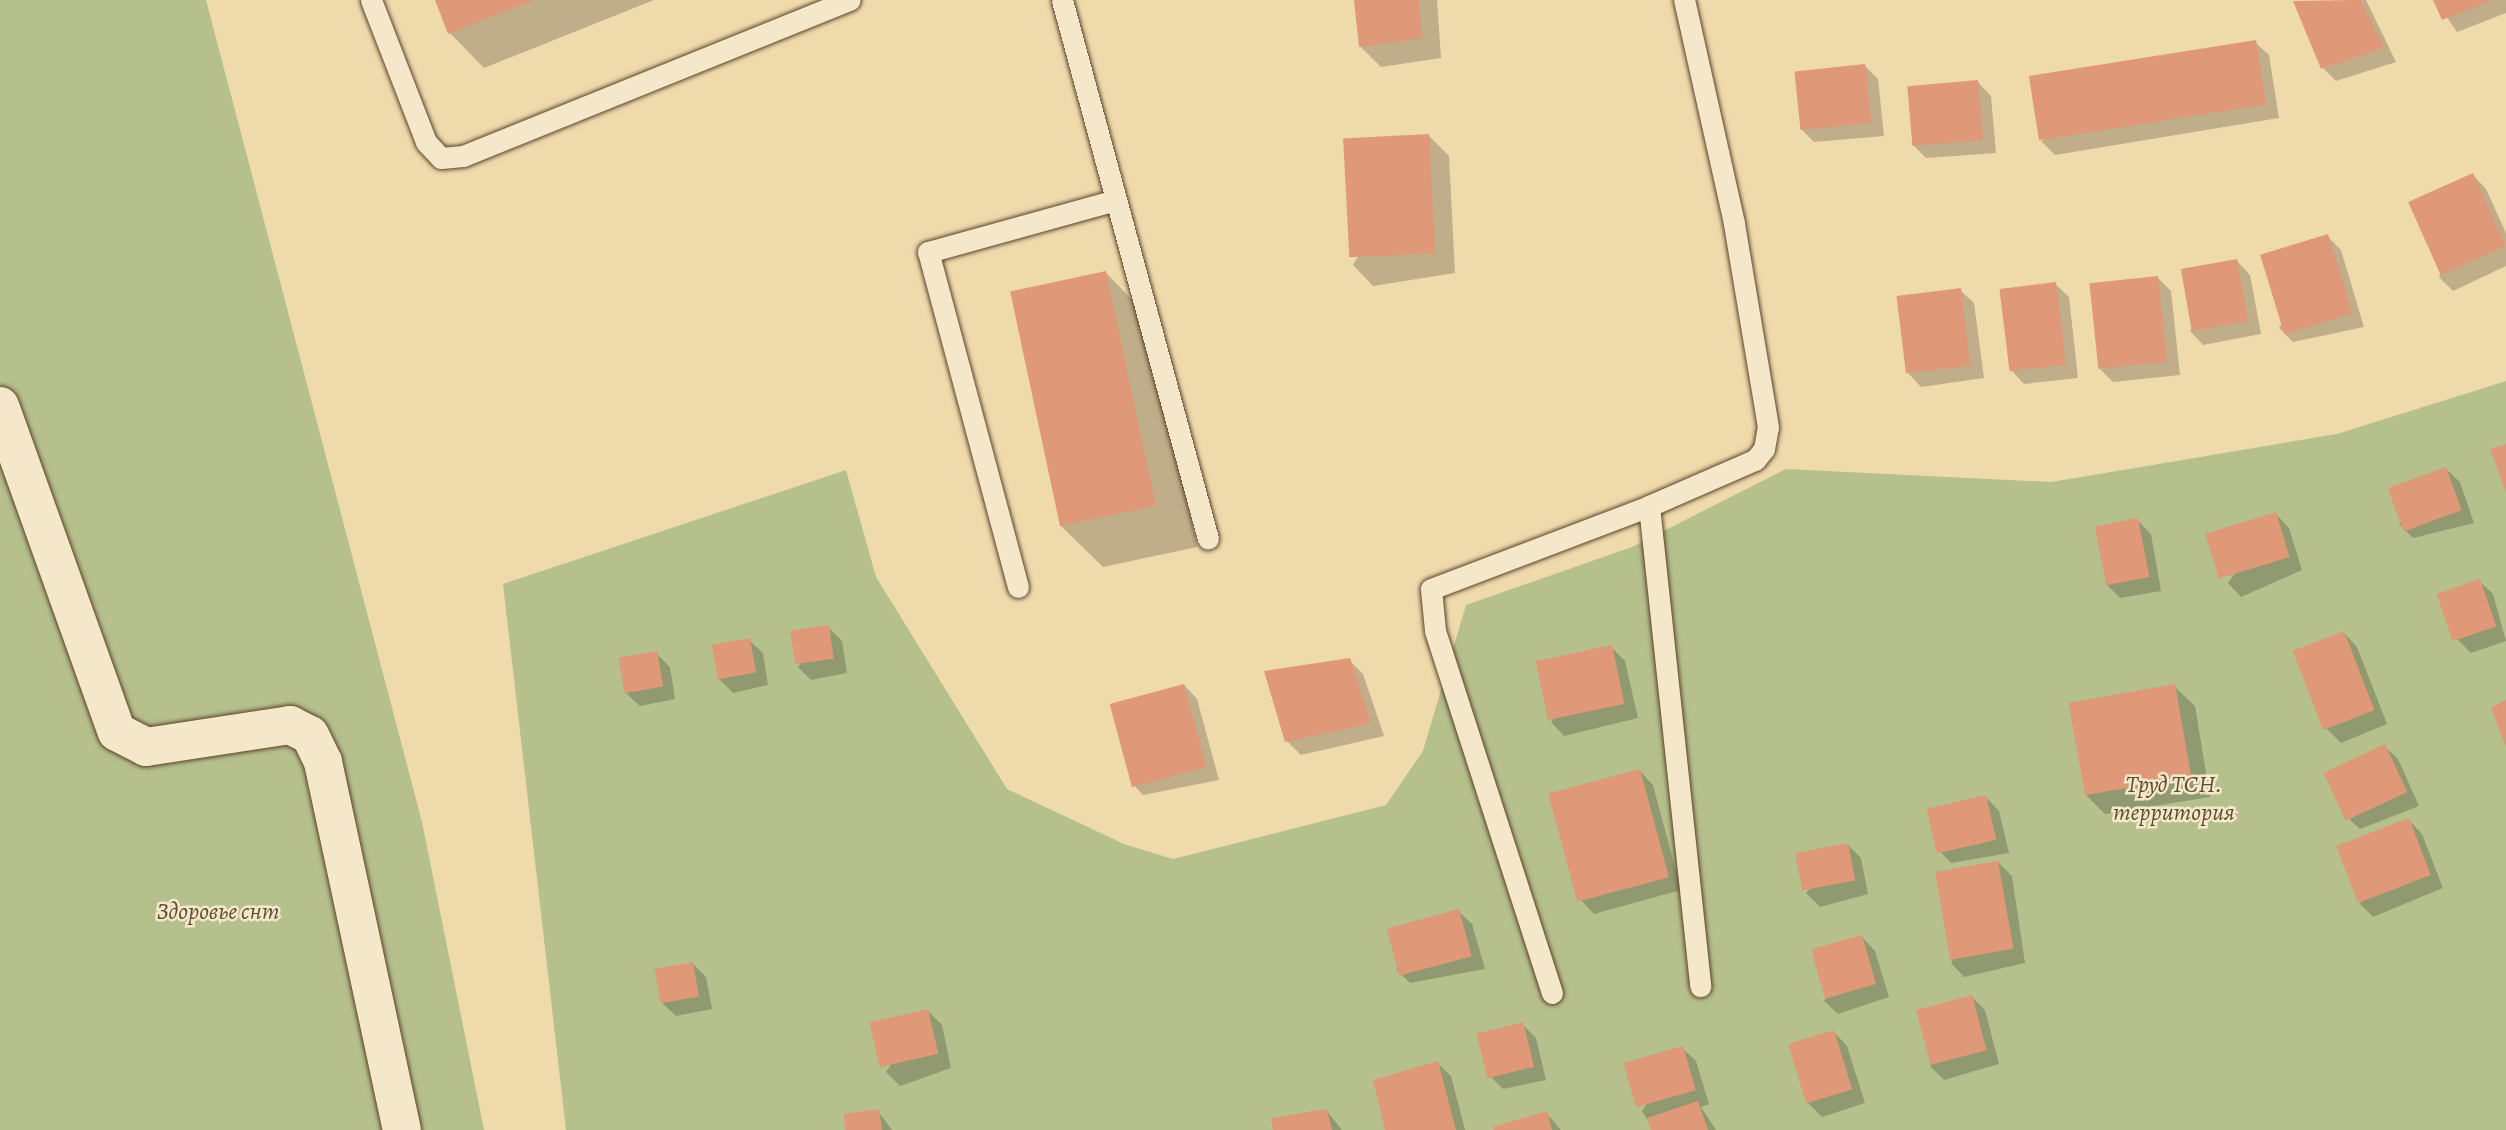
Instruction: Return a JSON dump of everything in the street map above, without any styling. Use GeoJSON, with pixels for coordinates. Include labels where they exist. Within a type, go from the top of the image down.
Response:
{"type":"FeatureCollection","features":[{"type":"Feature","properties":{"kind":"street"},"geometry":{"type":"LineString","coordinates":[[0,406],[117,732],[146,747],[290,725],[310,735],[323,762],[402,1130]]}},
{"type":"Feature","properties":{"kind":"lane"},"geometry":{"type":"LineString","coordinates":[[371,0],[426,142],[441,158],[463,156],[850,0]]}},
{"type":"Feature","properties":{"kind":"lane"},"geometry":{"type":"LineString","coordinates":[[1062,0],[1208,539]]}},
{"type":"Feature","properties":{"kind":"lane"},"geometry":{"type":"LineString","coordinates":[[1552,993],[1435,631],[1431,589],[1649,506],[1755,460],[1768,427],[1734,223],[1684,0]]}},
{"type":"Feature","properties":{"kind":"lane"},"geometry":{"type":"LineString","coordinates":[[1018,587],[928,252],[1116,200]]}},
{"type":"Feature","properties":{"kind":"lane"},"geometry":{"type":"LineString","coordinates":[[1649,506],[1700,986]]}},
{"type":"Feature","properties":{"kind":"green space","name":"Здоровье снт"},"geometry":{"type":"Polygon","coordinates":[[[0,0],[206,0],[422,822],[484,1130],[0,1130],[0,0]]]}},
{"type":"Feature","properties":{"kind":"green space","name":"Труд ТСН. территория"},"geometry":{"type":"Polygon","coordinates":[[[2506,381],[2506,1130],[566,1130],[503,584],[846,470],[876,577],[1007,789],[1124,844],[1173,859],[1386,805],[1423,751],[1466,605],[1632,547],[1786,469],[2051,482],[2337,434],[2506,381]]]}},
{"type":"Feature","properties":{"kind":"building"},"geometry":{"type":"Polygon","coordinates":[[[435,0],[534,0],[448,34],[435,0]]]}},
{"type":"Feature","properties":{"kind":"building"},"geometry":{"type":"Polygon","coordinates":[[[1354,0],[1419,0],[1422,38],[1359,47],[1354,0]]]}},
{"type":"Feature","properties":{"kind":"building"},"geometry":{"type":"Polygon","coordinates":[[[2361,0],[2384,48],[2321,69],[2293,1],[2361,0]]]}},
{"type":"Feature","properties":{"kind":"building"},"geometry":{"type":"Polygon","coordinates":[[[2433,0],[2492,0],[2442,20],[2433,0]]]}},
{"type":"Feature","properties":{"kind":"building"},"geometry":{"type":"Polygon","coordinates":[[[2256,40],[2266,104],[2039,140],[2029,76],[2256,40]]]}},
{"type":"Feature","properties":{"kind":"building"},"geometry":{"type":"Polygon","coordinates":[[[1865,64],[1871,123],[1801,130],[1794,71],[1865,64]]]}},
{"type":"Feature","properties":{"kind":"building"},"geometry":{"type":"Polygon","coordinates":[[[1978,80],[1983,140],[1912,146],[1907,86],[1978,80]]]}},
{"type":"Feature","properties":{"kind":"building"},"geometry":{"type":"Polygon","coordinates":[[[1429,134],[1435,253],[1349,257],[1343,139],[1429,134]]]}},
{"type":"Feature","properties":{"kind":"building"},"geometry":{"type":"Polygon","coordinates":[[[2473,173],[2506,246],[2441,275],[2408,202],[2473,173]]]}},
{"type":"Feature","properties":{"kind":"building"},"geometry":{"type":"Polygon","coordinates":[[[2328,234],[2352,313],[2284,334],[2260,255],[2328,234]]]}},
{"type":"Feature","properties":{"kind":"building"},"geometry":{"type":"Polygon","coordinates":[[[2237,259],[2248,321],[2192,331],[2181,269],[2237,259]]]}},
{"type":"Feature","properties":{"kind":"building"},"geometry":{"type":"Polygon","coordinates":[[[1106,271],[1156,506],[1060,526],[1010,291],[1106,271]]]}},
{"type":"Feature","properties":{"kind":"building"},"geometry":{"type":"Polygon","coordinates":[[[2158,276],[2167,362],[2098,369],[2089,283],[2158,276]]]}},
{"type":"Feature","properties":{"kind":"building"},"geometry":{"type":"Polygon","coordinates":[[[2056,282],[2066,364],[2010,371],[1999,289],[2056,282]]]}},
{"type":"Feature","properties":{"kind":"building"},"geometry":{"type":"Polygon","coordinates":[[[1961,288],[1971,365],[1906,373],[1896,296],[1961,288]]]}},
{"type":"Feature","properties":{"kind":"building"},"geometry":{"type":"Polygon","coordinates":[[[2506,444],[2506,493],[2490,449],[2506,444]]]}},
{"type":"Feature","properties":{"kind":"building"},"geometry":{"type":"Polygon","coordinates":[[[2446,467],[2462,510],[2403,531],[2388,488],[2446,467]]]}},
{"type":"Feature","properties":{"kind":"building"},"geometry":{"type":"Polygon","coordinates":[[[2276,512],[2290,557],[2219,579],[2205,534],[2276,512]]]}},
{"type":"Feature","properties":{"kind":"building"},"geometry":{"type":"Polygon","coordinates":[[[2138,518],[2149,577],[2106,585],[2095,526],[2138,518]]]}},
{"type":"Feature","properties":{"kind":"building"},"geometry":{"type":"Polygon","coordinates":[[[2480,579],[2496,626],[2453,641],[2437,594],[2480,579]]]}},
{"type":"Feature","properties":{"kind":"building"},"geometry":{"type":"Polygon","coordinates":[[[829,625],[834,659],[795,664],[790,630],[829,625]]]}},
{"type":"Feature","properties":{"kind":"building"},"geometry":{"type":"Polygon","coordinates":[[[2344,631],[2374,710],[2323,730],[2293,651],[2344,631]]]}},
{"type":"Feature","properties":{"kind":"building"},"geometry":{"type":"Polygon","coordinates":[[[750,638],[756,672],[718,679],[712,645],[750,638]]]}},
{"type":"Feature","properties":{"kind":"building"},"geometry":{"type":"Polygon","coordinates":[[[1612,645],[1624,704],[1548,720],[1536,661],[1612,645]]]}},
{"type":"Feature","properties":{"kind":"building"},"geometry":{"type":"Polygon","coordinates":[[[657,651],[663,686],[625,693],[619,658],[657,651]]]}},
{"type":"Feature","properties":{"kind":"building"},"geometry":{"type":"Polygon","coordinates":[[[1350,658],[1371,723],[1285,742],[1264,671],[1350,658]]]}},
{"type":"Feature","properties":{"kind":"building"},"geometry":{"type":"Polygon","coordinates":[[[1184,684],[1206,767],[1132,787],[1110,704],[1184,684]]]}},
{"type":"Feature","properties":{"kind":"building"},"geometry":{"type":"Polygon","coordinates":[[[2175,684],[2191,777],[2085,795],[2069,703],[2175,684]]]}},
{"type":"Feature","properties":{"kind":"building"},"geometry":{"type":"Polygon","coordinates":[[[2506,700],[2506,747],[2491,708],[2506,700]]]}},
{"type":"Feature","properties":{"kind":"building"},"geometry":{"type":"Polygon","coordinates":[[[2385,744],[2407,792],[2346,821],[2323,773],[2385,744]]]}},
{"type":"Feature","properties":{"kind":"building"},"geometry":{"type":"Polygon","coordinates":[[[1640,769],[1669,877],[1577,902],[1548,794],[1640,769]]]}},
{"type":"Feature","properties":{"kind":"building"},"geometry":{"type":"Polygon","coordinates":[[[1986,795],[1996,840],[1937,854],[1927,809],[1986,795]]]}},
{"type":"Feature","properties":{"kind":"building"},"geometry":{"type":"Polygon","coordinates":[[[2409,818],[2431,875],[2358,903],[2336,846],[2409,818]]]}},
{"type":"Feature","properties":{"kind":"building"},"geometry":{"type":"Polygon","coordinates":[[[1848,843],[1855,880],[1802,891],[1795,853],[1848,843]]]}},
{"type":"Feature","properties":{"kind":"building"},"geometry":{"type":"Polygon","coordinates":[[[1998,861],[2013,949],[1950,960],[1935,872],[1998,861]]]}},
{"type":"Feature","properties":{"kind":"building"},"geometry":{"type":"Polygon","coordinates":[[[1459,909],[1472,956],[1399,976],[1387,928],[1459,909]]]}},
{"type":"Feature","properties":{"kind":"building"},"geometry":{"type":"Polygon","coordinates":[[[1862,935],[1876,984],[1825,999],[1811,950],[1862,935]]]}},
{"type":"Feature","properties":{"kind":"building"},"geometry":{"type":"Polygon","coordinates":[[[693,962],[699,996],[661,1003],[655,969],[693,962]]]}},
{"type":"Feature","properties":{"kind":"building"},"geometry":{"type":"Polygon","coordinates":[[[1972,995],[1987,1050],[1931,1065],[1916,1010],[1972,995]]]}},
{"type":"Feature","properties":{"kind":"building"},"geometry":{"type":"Polygon","coordinates":[[[928,1009],[938,1054],[880,1067],[870,1022],[928,1009]]]}},
{"type":"Feature","properties":{"kind":"building"},"geometry":{"type":"Polygon","coordinates":[[[1523,1022],[1534,1067],[1488,1078],[1476,1034],[1523,1022]]]}},
{"type":"Feature","properties":{"kind":"building"},"geometry":{"type":"Polygon","coordinates":[[[1834,1030],[1852,1089],[1806,1103],[1788,1044],[1834,1030]]]}},
{"type":"Feature","properties":{"kind":"building"},"geometry":{"type":"Polygon","coordinates":[[[1683,1046],[1696,1090],[1636,1107],[1623,1063],[1683,1046]]]}},
{"type":"Feature","properties":{"kind":"building"},"geometry":{"type":"Polygon","coordinates":[[[1438,1061],[1456,1130],[1385,1130],[1373,1080],[1438,1061]]]}},
{"type":"Feature","properties":{"kind":"building"},"geometry":{"type":"Polygon","coordinates":[[[1698,1101],[1708,1130],[1651,1130],[1647,1118],[1698,1101]]]}},
{"type":"Feature","properties":{"kind":"building"},"geometry":{"type":"Polygon","coordinates":[[[879,1109],[882,1130],[845,1130],[844,1114],[879,1109]]]}},
{"type":"Feature","properties":{"kind":"building"},"geometry":{"type":"Polygon","coordinates":[[[1327,1109],[1332,1130],[1273,1130],[1271,1118],[1327,1109]]]}},
{"type":"Feature","properties":{"kind":"building"},"geometry":{"type":"Polygon","coordinates":[[[1547,1111],[1552,1130],[1494,1130],[1493,1127],[1547,1111]]]}}]}
